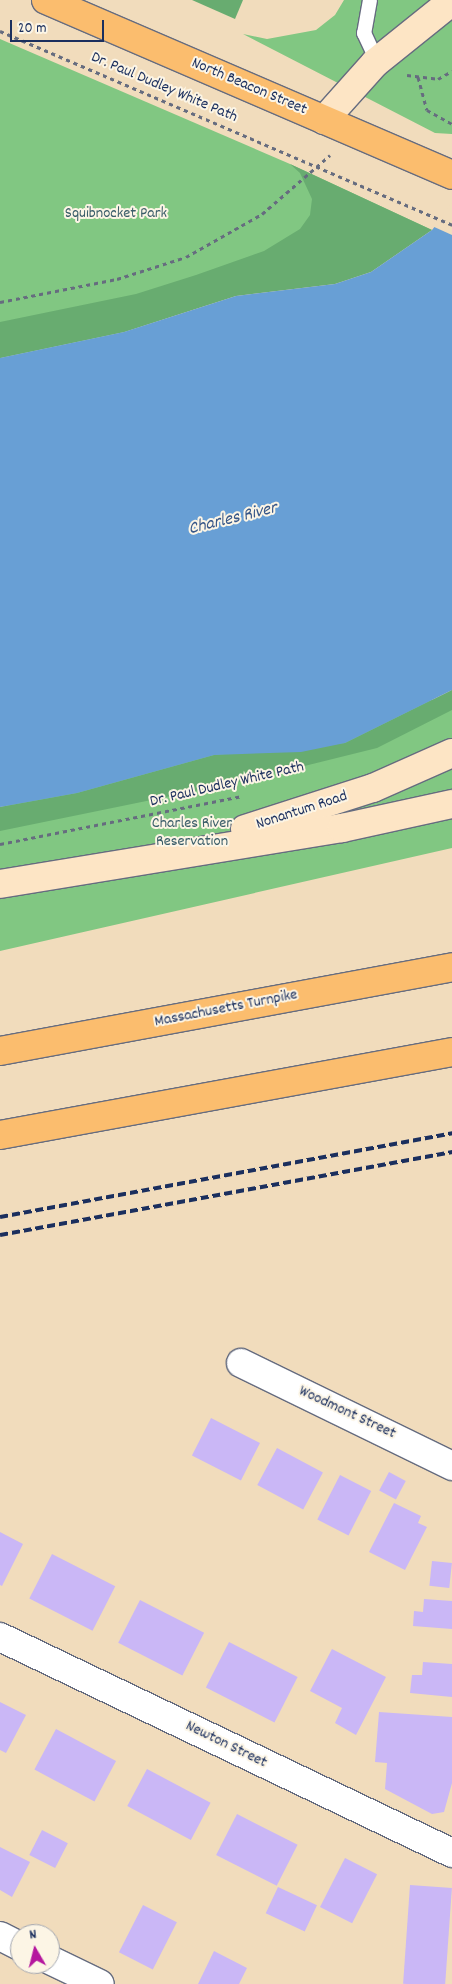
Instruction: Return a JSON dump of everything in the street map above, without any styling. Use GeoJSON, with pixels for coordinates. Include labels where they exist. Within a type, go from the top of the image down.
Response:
{"type":"FeatureCollection","features":[{"type":"Feature","properties":{"kind":"main road","name":"North Beacon Street"},"geometry":{"type":"LineString","coordinates":[[46,0],[452,175]]}},
{"type":"Feature","properties":{"kind":"main road"},"geometry":{"type":"LineString","coordinates":[[324,120],[377,61],[452,1]]}},
{"type":"Feature","properties":{"kind":"main road","name":"Nonantum Road"},"geometry":{"type":"LineString","coordinates":[[148,858],[373,788],[452,753]]}},
{"type":"Feature","properties":{"kind":"main road","name":"Nonantum Road"},"geometry":{"type":"LineString","coordinates":[[0,884],[148,858],[342,828],[452,804]]}},
{"type":"Feature","properties":{"kind":"main road","name":"Massachusetts Turnpike"},"geometry":{"type":"LineString","coordinates":[[0,1051],[452,967]]}},
{"type":"Feature","properties":{"kind":"main road"},"geometry":{"type":"LineString","coordinates":[[0,1135],[452,1052]]}},
{"type":"Feature","properties":{"kind":"street","name":"Woodmont Street"},"geometry":{"type":"LineString","coordinates":[[241,1363],[452,1466]]}},
{"type":"Feature","properties":{"kind":"street","name":"Newton Street"},"geometry":{"type":"LineString","coordinates":[[0,1637],[452,1853]]}},
{"type":"Feature","properties":{"kind":"street"},"geometry":{"type":"LineString","coordinates":[[60,1965],[100,1984]]}},
{"type":"Feature","properties":{"kind":"lane"},"geometry":{"type":"LineString","coordinates":[[370,0],[364,34],[377,61]]}},
{"type":"Feature","properties":{"kind":"path","name":"Dr. Paul Dudley White Path"},"geometry":{"type":"LineString","coordinates":[[0,31],[318,167]]}},
{"type":"Feature","properties":{"kind":"path"},"geometry":{"type":"LineString","coordinates":[[408,75],[438,79],[452,71]]}},
{"type":"Feature","properties":{"kind":"path"},"geometry":{"type":"LineString","coordinates":[[418,77],[420,96],[431,114],[452,124]]}},
{"type":"Feature","properties":{"kind":"path"},"geometry":{"type":"LineString","coordinates":[[0,302],[117,279],[186,257],[262,214],[318,167],[452,225]]}},
{"type":"Feature","properties":{"kind":"path","name":"Dr. Paul Dudley White Path"},"geometry":{"type":"LineString","coordinates":[[0,844],[248,794]]}},
{"type":"Feature","properties":{"kind":"green space"},"geometry":{"type":"Polygon","coordinates":[[[192,0],[243,0],[235,19],[192,0]]]}},
{"type":"Feature","properties":{"kind":"green space"},"geometry":{"type":"Polygon","coordinates":[[[344,0],[452,0],[452,134],[435,133],[243,34],[267,39],[316,30],[335,15],[344,0]]]}},
{"type":"Feature","properties":{"kind":"green space","name":"Squibnocket Park"},"geometry":{"type":"Polygon","coordinates":[[[0,39],[290,164],[432,230],[124,332],[0,358],[0,39]]]}},
{"type":"Feature","properties":{"kind":"green space"},"geometry":{"type":"Polygon","coordinates":[[[290,164],[432,230],[371,272],[335,284],[236,296],[124,332],[0,358],[0,322],[136,294],[264,251],[300,229],[310,215],[312,199],[300,173],[290,164]]]}},
{"type":"Feature","properties":{"kind":"green space","name":"Charles River Reservation"},"geometry":{"type":"Polygon","coordinates":[[[452,690],[452,848],[0,951],[0,807],[440,698],[452,690]]]}},
{"type":"Feature","properties":{"kind":"green space"},"geometry":{"type":"Polygon","coordinates":[[[452,690],[452,710],[377,748],[244,781],[0,831],[0,807],[77,793],[214,755],[345,743],[452,690]]]}},
{"type":"Feature","properties":{"kind":"water","name":"Charles River"},"geometry":{"type":"Polygon","coordinates":[[[452,205],[452,690],[345,743],[301,752],[214,755],[77,793],[0,807],[0,358],[124,332],[236,296],[335,284],[371,272],[432,230],[452,205]]]}},
{"type":"Feature","properties":{"kind":"pier"},"geometry":{"type":"Polygon","coordinates":[[[452,203],[452,235],[432,226],[452,203]]]}},
{"type":"Feature","properties":{"kind":"building"},"geometry":{"type":"Polygon","coordinates":[[[211,1418],[260,1443],[241,1480],[192,1455],[211,1418]]]}},
{"type":"Feature","properties":{"kind":"building"},"geometry":{"type":"Polygon","coordinates":[[[277,1448],[323,1472],[303,1509],[257,1485],[277,1448]]]}},
{"type":"Feature","properties":{"kind":"building"},"geometry":{"type":"Polygon","coordinates":[[[389,1472],[406,1481],[396,1499],[379,1491],[389,1472]]]}},
{"type":"Feature","properties":{"kind":"building"},"geometry":{"type":"Polygon","coordinates":[[[340,1475],[371,1491],[348,1535],[317,1520],[340,1475]]]}},
{"type":"Feature","properties":{"kind":"building"},"geometry":{"type":"Polygon","coordinates":[[[394,1503],[421,1516],[418,1523],[427,1527],[405,1570],[369,1552],[394,1503]]]}},
{"type":"Feature","properties":{"kind":"building"},"geometry":{"type":"Polygon","coordinates":[[[0,1532],[23,1544],[2,1586],[0,1585],[0,1532]]]}},
{"type":"Feature","properties":{"kind":"building"},"geometry":{"type":"Polygon","coordinates":[[[52,1554],[115,1586],[93,1631],[29,1599],[52,1554]]]}},
{"type":"Feature","properties":{"kind":"building"},"geometry":{"type":"Polygon","coordinates":[[[432,1561],[452,1563],[449,1588],[429,1586],[432,1561]]]}},
{"type":"Feature","properties":{"kind":"building"},"geometry":{"type":"Polygon","coordinates":[[[424,1599],[452,1601],[452,1629],[413,1626],[414,1611],[423,1612],[424,1599]]]}},
{"type":"Feature","properties":{"kind":"building"},"geometry":{"type":"Polygon","coordinates":[[[140,1600],[204,1633],[182,1675],[118,1643],[140,1600]]]}},
{"type":"Feature","properties":{"kind":"building"},"geometry":{"type":"Polygon","coordinates":[[[229,1642],[298,1677],[274,1722],[206,1687],[229,1642]]]}},
{"type":"Feature","properties":{"kind":"building"},"geometry":{"type":"Polygon","coordinates":[[[332,1649],[386,1677],[356,1735],[335,1723],[342,1708],[310,1691],[332,1649]]]}},
{"type":"Feature","properties":{"kind":"building"},"geometry":{"type":"Polygon","coordinates":[[[423,1662],[452,1664],[452,1697],[410,1693],[412,1675],[422,1675],[423,1662]]]}},
{"type":"Feature","properties":{"kind":"building"},"geometry":{"type":"Polygon","coordinates":[[[0,1702],[26,1715],[6,1753],[0,1750],[0,1702]]]}},
{"type":"Feature","properties":{"kind":"building"},"geometry":{"type":"Polygon","coordinates":[[[379,1712],[452,1717],[452,1783],[444,1812],[432,1814],[385,1789],[387,1763],[375,1762],[379,1712]]]}},
{"type":"Feature","properties":{"kind":"building"},"geometry":{"type":"Polygon","coordinates":[[[56,1729],[116,1761],[94,1802],[34,1770],[56,1729]]]}},
{"type":"Feature","properties":{"kind":"building"},"geometry":{"type":"Polygon","coordinates":[[[147,1769],[211,1803],[191,1840],[127,1806],[147,1769]]]}},
{"type":"Feature","properties":{"kind":"building"},"geometry":{"type":"Polygon","coordinates":[[[237,1814],[298,1845],[277,1886],[216,1855],[237,1814]]]}},
{"type":"Feature","properties":{"kind":"building"},"geometry":{"type":"Polygon","coordinates":[[[42,1830],[68,1843],[55,1868],[29,1855],[42,1830]]]}},
{"type":"Feature","properties":{"kind":"building"},"geometry":{"type":"Polygon","coordinates":[[[0,1847],[30,1862],[12,1897],[0,1890],[0,1847]]]}},
{"type":"Feature","properties":{"kind":"building"},"geometry":{"type":"Polygon","coordinates":[[[345,1858],[377,1874],[352,1923],[320,1907],[345,1858]]]}},
{"type":"Feature","properties":{"kind":"building"},"geometry":{"type":"Polygon","coordinates":[[[410,1885],[452,1888],[445,1984],[403,1984],[410,1885]]]}},
{"type":"Feature","properties":{"kind":"building"},"geometry":{"type":"Polygon","coordinates":[[[278,1887],[317,1905],[305,1931],[266,1913],[278,1887]]]}},
{"type":"Feature","properties":{"kind":"building"},"geometry":{"type":"Polygon","coordinates":[[[143,1905],[177,1922],[153,1969],[119,1952],[143,1905]]]}},
{"type":"Feature","properties":{"kind":"building"},"geometry":{"type":"Polygon","coordinates":[[[214,1951],[247,1968],[239,1984],[198,1984],[214,1951]]]}},
{"type":"Feature","properties":{"kind":"railway"},"geometry":{"type":"LineString","coordinates":[[0,1217],[452,1133]]}},
{"type":"Feature","properties":{"kind":"railway"},"geometry":{"type":"LineString","coordinates":[[0,1235],[452,1152]]}}]}
